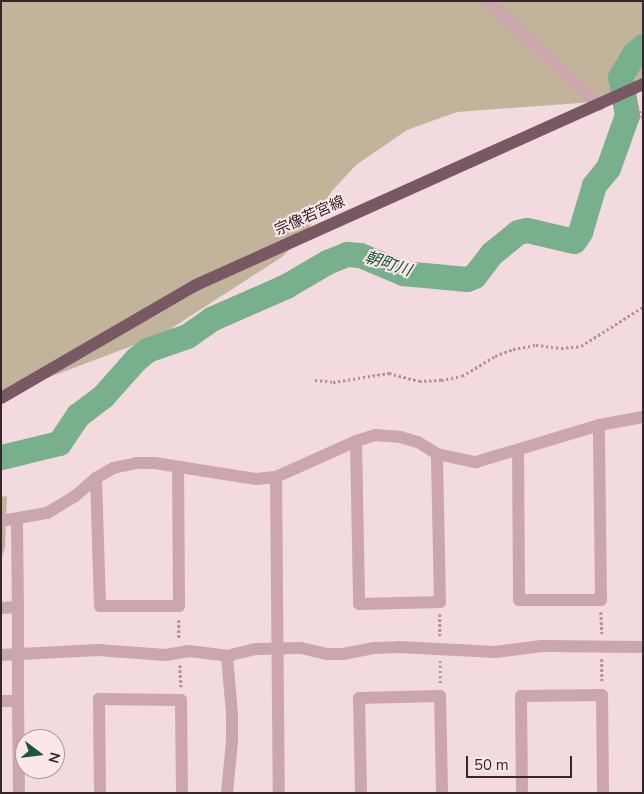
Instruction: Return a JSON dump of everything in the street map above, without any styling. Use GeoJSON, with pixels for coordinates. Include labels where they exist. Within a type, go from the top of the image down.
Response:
{"type":"FeatureCollection","features":[{"type":"Feature","properties":{"kind":"main road","name":"宗像若宮線"},"geometry":{"type":"LineString","coordinates":[[1,398],[196,285],[643,84]]}},
{"type":"Feature","properties":{"kind":"street"},"geometry":{"type":"LineString","coordinates":[[488,1],[599,105]]}},
{"type":"Feature","properties":{"kind":"street"},"geometry":{"type":"LineString","coordinates":[[1,521],[47,513],[74,497],[96,478],[113,468],[136,463],[155,463],[256,479],[276,478],[356,440],[376,435],[400,437],[418,442],[437,454],[461,461],[476,462],[598,425],[643,417]]}},
{"type":"Feature","properties":{"kind":"street"},"geometry":{"type":"LineString","coordinates":[[518,450],[519,600],[601,600],[598,425]]}},
{"type":"Feature","properties":{"kind":"street"},"geometry":{"type":"LineString","coordinates":[[356,440],[358,604],[440,602],[437,454]]}},
{"type":"Feature","properties":{"kind":"street"},"geometry":{"type":"LineString","coordinates":[[96,478],[100,606],[179,606],[178,467]]}},
{"type":"Feature","properties":{"kind":"street"},"geometry":{"type":"LineString","coordinates":[[276,478],[279,793]]}},
{"type":"Feature","properties":{"kind":"street"},"geometry":{"type":"LineString","coordinates":[[17,519],[20,793]]}},
{"type":"Feature","properties":{"kind":"street"},"geometry":{"type":"LineString","coordinates":[[1,608],[18,607]]}},
{"type":"Feature","properties":{"kind":"street"},"geometry":{"type":"LineString","coordinates":[[1,655],[98,650],[166,655],[189,651],[227,656],[256,649],[301,648],[328,654],[343,654],[374,648],[399,647],[495,652],[542,646],[643,647]]}},
{"type":"Feature","properties":{"kind":"street"},"geometry":{"type":"LineString","coordinates":[[227,656],[232,741],[227,793]]}},
{"type":"Feature","properties":{"kind":"street"},"geometry":{"type":"LineString","coordinates":[[522,793],[521,696],[602,695],[603,793]]}},
{"type":"Feature","properties":{"kind":"street"},"geometry":{"type":"LineString","coordinates":[[361,793],[359,698],[440,696],[442,793]]}},
{"type":"Feature","properties":{"kind":"street"},"geometry":{"type":"LineString","coordinates":[[100,793],[99,699],[181,700],[182,793]]}},
{"type":"Feature","properties":{"kind":"street"},"geometry":{"type":"LineString","coordinates":[[1,702],[18,701]]}},
{"type":"Feature","properties":{"kind":"path"},"geometry":{"type":"LineString","coordinates":[[629,91],[643,118]]}},
{"type":"Feature","properties":{"kind":"path"},"geometry":{"type":"LineString","coordinates":[[315,380],[334,382],[389,373],[419,381],[462,376],[495,356],[513,348],[536,345],[561,348],[581,346],[643,307]]}},
{"type":"Feature","properties":{"kind":"shaded area"},"geometry":{"type":"Polygon","coordinates":[[[1,1],[643,1],[643,84],[620,100],[457,112],[407,130],[356,165],[332,191],[306,233],[282,257],[161,335],[47,378],[1,392],[1,1]]]}},
{"type":"Feature","properties":{"kind":"shaded area"},"geometry":{"type":"Polygon","coordinates":[[[7,496],[5,548],[1,559],[1,497],[7,496]]]}},
{"type":"Feature","properties":{"kind":"waterway","name":"朝町川"},"geometry":{"type":"LineString","coordinates":[[1,457],[59,443],[78,415],[103,396],[136,359],[147,350],[187,336],[211,319],[286,286],[327,262],[347,254],[360,255],[403,273],[467,279],[474,276],[492,253],[518,232],[527,230],[574,241],[580,232],[594,185],[608,168],[627,115],[620,77],[634,54],[643,46]]}}]}
